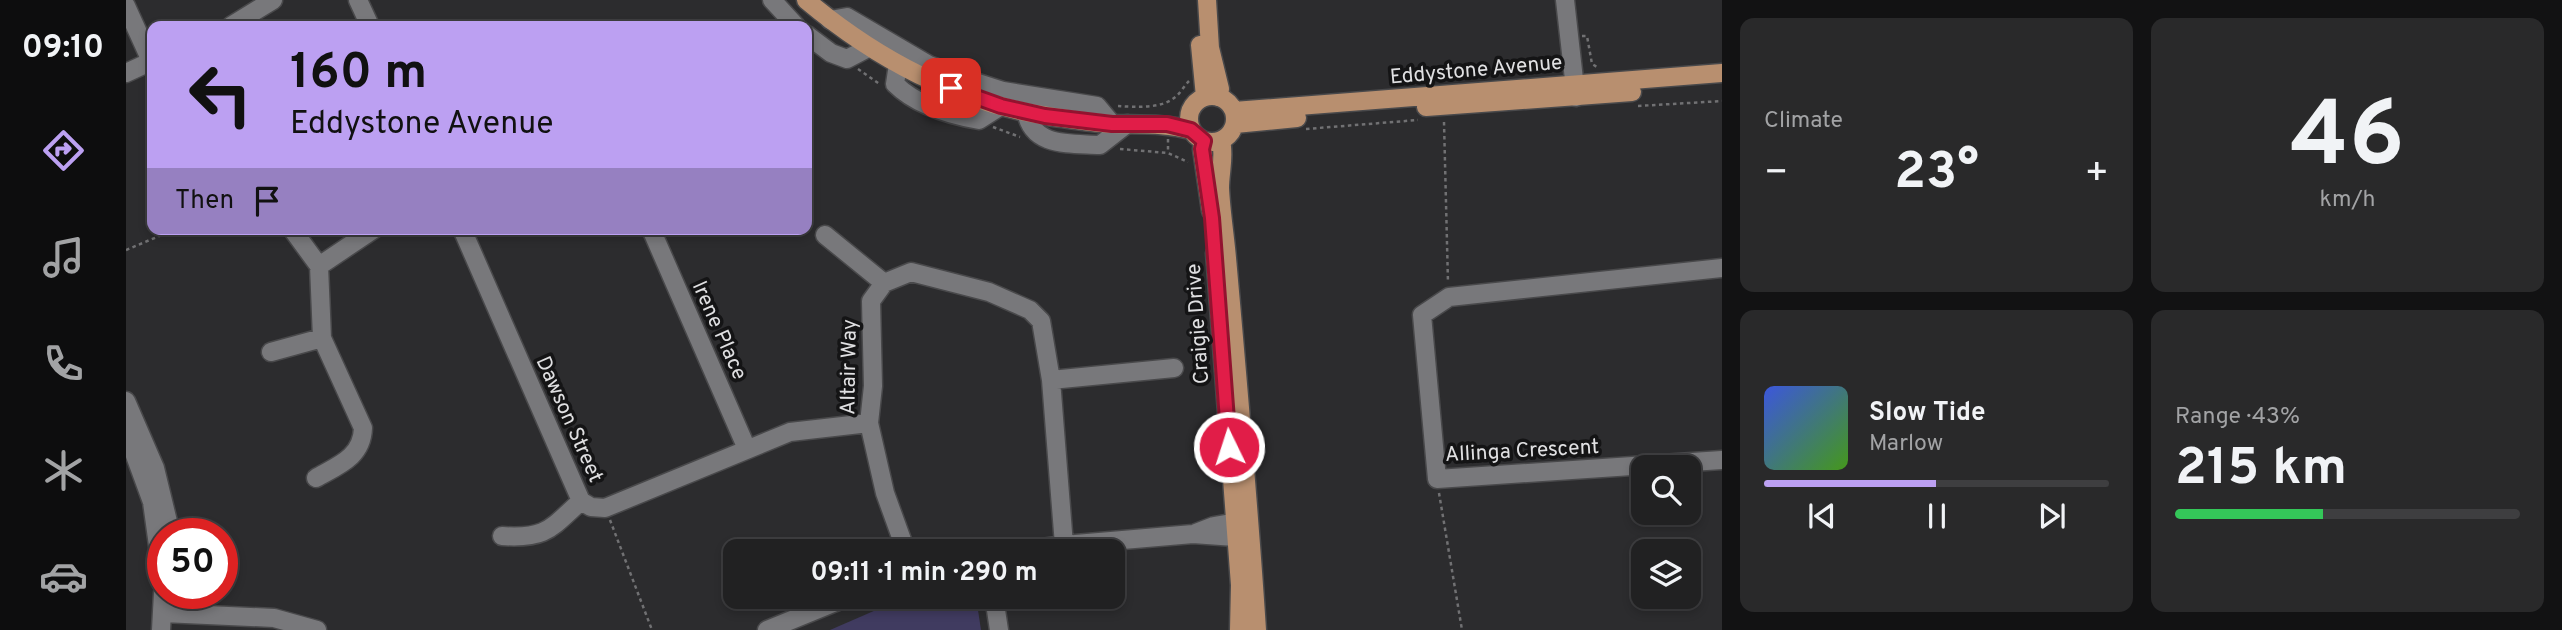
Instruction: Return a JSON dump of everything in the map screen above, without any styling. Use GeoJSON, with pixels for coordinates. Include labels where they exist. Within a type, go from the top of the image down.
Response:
{"type":"FeatureCollection","features":[{"type":"Feature","properties":{"kind":"main road"},"geometry":{"type":"LineString","coordinates":[[806,0],[869,48],[898,64],[1001,106],[1119,124],[1167,124],[1205,137]]}},
{"type":"Feature","properties":{"kind":"main road"},"geometry":{"type":"LineString","coordinates":[[1196,0],[1206,99],[1189,117],[1205,137]]}},
{"type":"Feature","properties":{"kind":"main road"},"geometry":{"type":"LineString","coordinates":[[1167,124],[1220,89],[1210,48],[1206,0]]}},
{"type":"Feature","properties":{"kind":"main road","name":"Eddystone Avenue"},"geometry":{"type":"LineString","coordinates":[[1234,118],[1575,90],[1722,73]]}},
{"type":"Feature","properties":{"kind":"main road","name":"Eddystone Avenue"},"geometry":{"type":"LineString","coordinates":[[1575,90],[1722,85]]}},
{"type":"Feature","properties":{"kind":"main road"},"geometry":{"type":"LineString","coordinates":[[1205,137],[1234,118],[1226,100],[1206,99]]}},
{"type":"Feature","properties":{"kind":"main road","name":"Craigie Drive"},"geometry":{"type":"LineString","coordinates":[[1205,137],[1197,162],[1241,529],[1257,630]]}},
{"type":"Feature","properties":{"kind":"main road","name":"Craigie Drive"},"geometry":{"type":"LineString","coordinates":[[1205,137],[1220,187],[1234,352],[1242,402],[1239,630]]}},
{"type":"Feature","properties":{"kind":"street"},"geometry":{"type":"LineString","coordinates":[[239,21],[273,0]]}},
{"type":"Feature","properties":{"kind":"street"},"geometry":{"type":"LineString","coordinates":[[358,0],[368,21]]}},
{"type":"Feature","properties":{"kind":"street"},"geometry":{"type":"LineString","coordinates":[[772,0],[791,21]]}},
{"type":"Feature","properties":{"kind":"street"},"geometry":{"type":"LineString","coordinates":[[1565,0],[1575,90]]}},
{"type":"Feature","properties":{"kind":"street"},"geometry":{"type":"LineString","coordinates":[[126,6],[147,50]]}},
{"type":"Feature","properties":{"kind":"street"},"geometry":{"type":"LineString","coordinates":[[830,20],[847,17],[929,65],[982,84],[1036,97],[1097,106],[1119,124],[1100,145],[1040,138],[1029,125],[1026,111]]}},
{"type":"Feature","properties":{"kind":"street"},"geometry":{"type":"LineString","coordinates":[[812,39],[831,53],[847,59],[869,48]]}},
{"type":"Feature","properties":{"kind":"street"},"geometry":{"type":"LineString","coordinates":[[126,73],[147,63]]}},
{"type":"Feature","properties":{"kind":"street"},"geometry":{"type":"LineString","coordinates":[[898,64],[895,84],[904,93],[957,116],[979,120],[1001,106]]}},
{"type":"Feature","properties":{"kind":"street"},"geometry":{"type":"LineString","coordinates":[[825,234],[884,283],[911,272],[989,292],[1030,310],[1041,321],[1051,380],[1064,539]]}},
{"type":"Feature","properties":{"kind":"street"},"geometry":{"type":"LineString","coordinates":[[296,235],[319,266],[322,338],[363,428],[363,443],[351,458],[316,478]]}},
{"type":"Feature","properties":{"kind":"street"},"geometry":{"type":"LineString","coordinates":[[319,266],[365,235]]}},
{"type":"Feature","properties":{"kind":"street","name":"Dawson Street"},"geometry":{"type":"LineString","coordinates":[[465,235],[581,500],[591,507],[605,508],[790,432],[869,423]]}},
{"type":"Feature","properties":{"kind":"street","name":"Irene Place"},"geometry":{"type":"LineString","coordinates":[[654,235],[747,449]]}},
{"type":"Feature","properties":{"kind":"street"},"geometry":{"type":"LineString","coordinates":[[1449,297],[1722,268]]}},
{"type":"Feature","properties":{"kind":"street","name":"Altair Way"},"geometry":{"type":"LineString","coordinates":[[884,283],[871,301],[873,386],[869,423],[885,493],[902,539]]}},
{"type":"Feature","properties":{"kind":"street","name":"Allinga Crescent"},"geometry":{"type":"LineString","coordinates":[[1449,297],[1422,314],[1437,479],[1722,460]]}},
{"type":"Feature","properties":{"kind":"street"},"geometry":{"type":"LineString","coordinates":[[271,352],[322,338]]}},
{"type":"Feature","properties":{"kind":"street"},"geometry":{"type":"LineString","coordinates":[[1051,380],[1174,368]]}},
{"type":"Feature","properties":{"kind":"street"},"geometry":{"type":"LineString","coordinates":[[126,401],[155,468],[166,518]]}},
{"type":"Feature","properties":{"kind":"street"},"geometry":{"type":"LineString","coordinates":[[126,431],[152,502],[154,518]]}},
{"type":"Feature","properties":{"kind":"street"},"geometry":{"type":"LineString","coordinates":[[502,536],[523,538],[547,533],[581,500]]}},
{"type":"Feature","properties":{"kind":"street"},"geometry":{"type":"LineString","coordinates":[[1125,539],[1241,529]]}},
{"type":"Feature","properties":{"kind":"street"},"geometry":{"type":"LineString","coordinates":[[764,629],[816,609]]}},
{"type":"Feature","properties":{"kind":"street"},"geometry":{"type":"LineString","coordinates":[[996,609],[999,630]]}},
{"type":"Feature","properties":{"kind":"street"},"geometry":{"type":"LineString","coordinates":[[168,622],[274,618],[317,630]]}},
{"type":"Feature","properties":{"kind":"path"},"geometry":{"type":"LineString","coordinates":[[847,59],[851,65],[893,92],[904,93]]}},
{"type":"Feature","properties":{"kind":"path"},"geometry":{"type":"LineString","coordinates":[[1097,106],[1146,107],[1167,102],[1174,99],[1187,82]]}},
{"type":"Feature","properties":{"kind":"path"},"geometry":{"type":"LineString","coordinates":[[1444,118],[1449,297]]}},
{"type":"Feature","properties":{"kind":"path"},"geometry":{"type":"LineString","coordinates":[[979,120],[1028,140],[1040,138]]}},
{"type":"Feature","properties":{"kind":"path"},"geometry":{"type":"LineString","coordinates":[[1298,130],[1430,120]]}},
{"type":"Feature","properties":{"kind":"path"},"geometry":{"type":"LineString","coordinates":[[1100,145],[1168,153],[1197,162]]}},
{"type":"Feature","properties":{"kind":"path"},"geometry":{"type":"LineString","coordinates":[[126,250],[162,235]]}},
{"type":"Feature","properties":{"kind":"path"},"geometry":{"type":"LineString","coordinates":[[1437,479],[1462,630]]}},
{"type":"Feature","properties":{"kind":"path"},"geometry":{"type":"LineString","coordinates":[[605,508],[652,630]]}},
{"type":"Feature","properties":{"kind":"shaded area"},"geometry":{"type":"Polygon","coordinates":[[[878,609],[978,609],[981,630],[830,630],[878,609]]]}},
{"type":"Feature","properties":{"kind":"route"},"geometry":{"type":"LineString","coordinates":[[951,88],[1001,106],[1045,116],[1112,124],[1167,124],[1191,130],[1204,141],[1202,149],[1212,218],[1229,447]]}}]}
